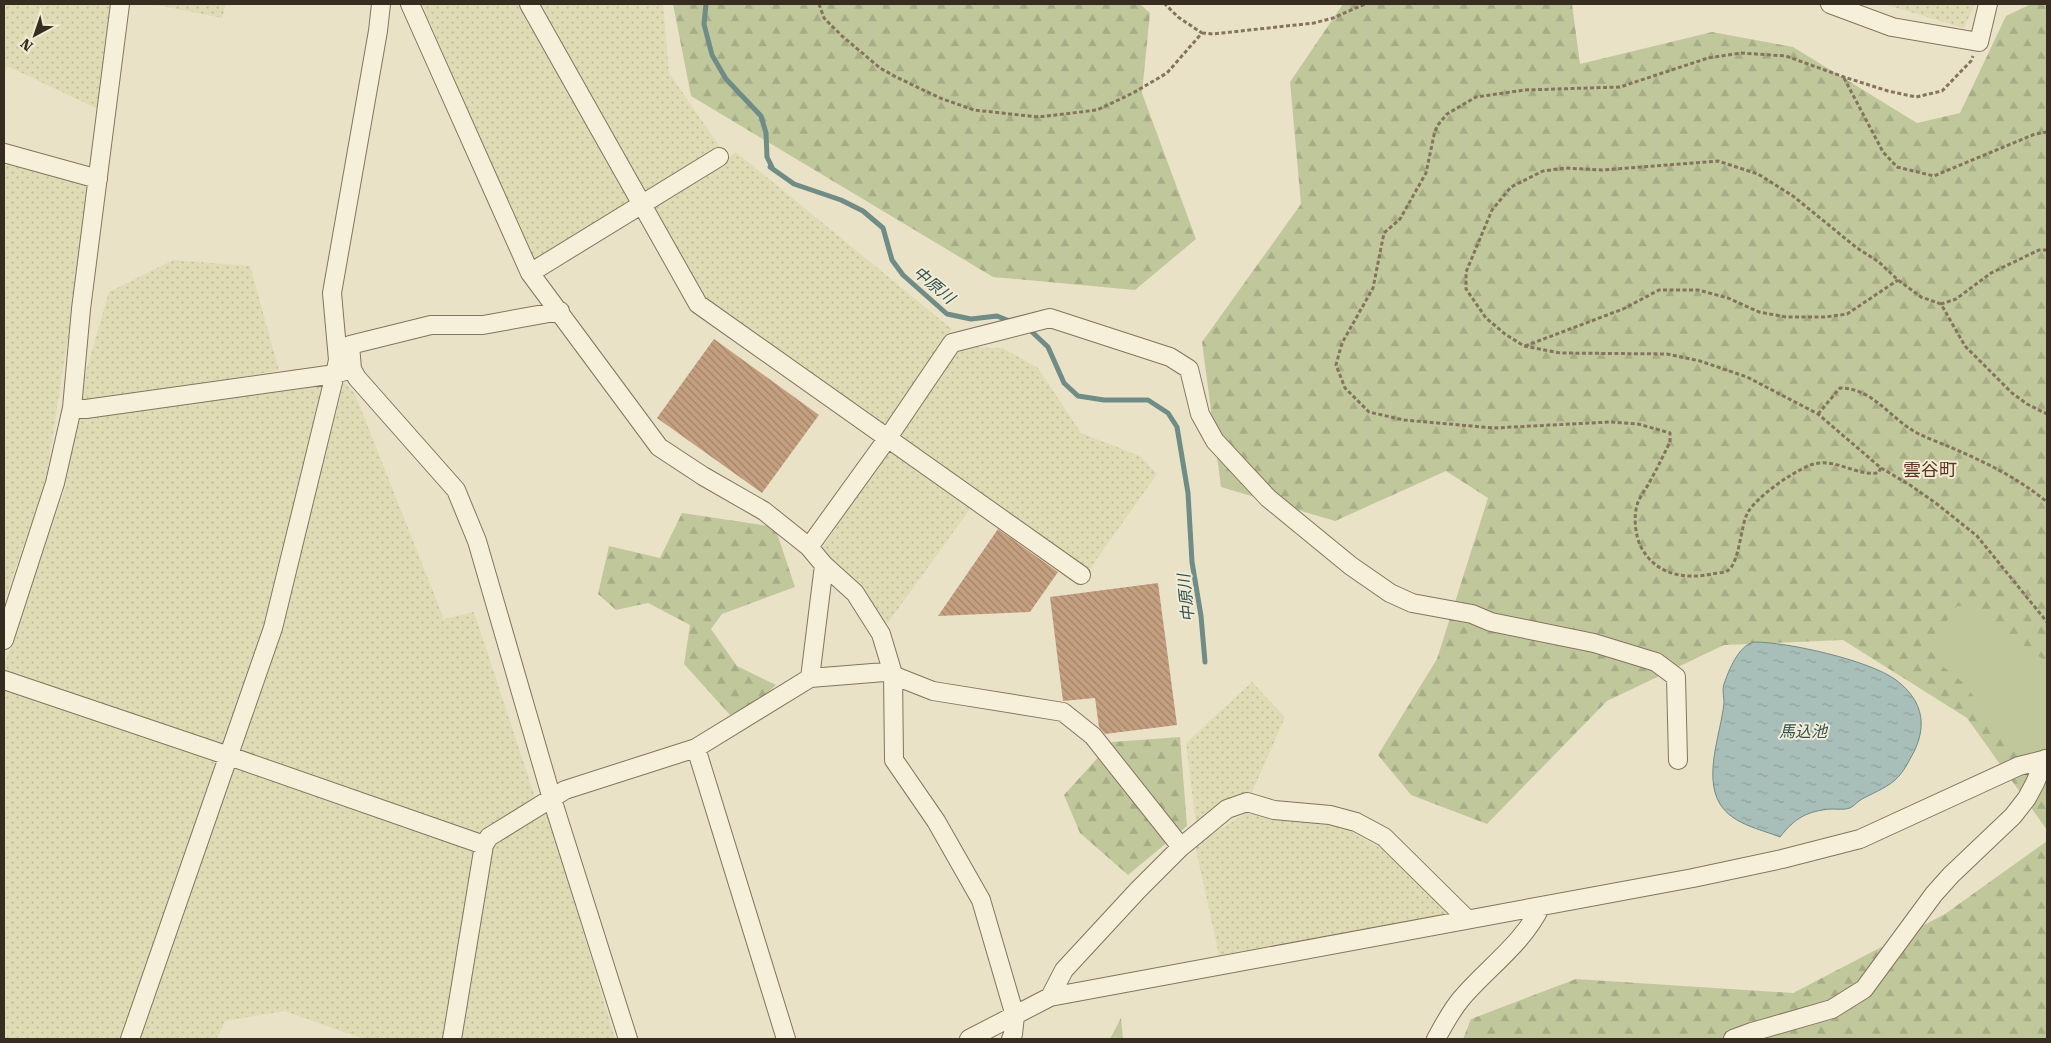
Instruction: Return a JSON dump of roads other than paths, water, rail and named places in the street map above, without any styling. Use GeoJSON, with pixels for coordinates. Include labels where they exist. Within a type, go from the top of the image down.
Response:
{"type":"FeatureCollection","features":[{"type":"Feature","properties":{"kind":"street"},"geometry":{"type":"LineString","coordinates":[[4,640],[55,483],[72,408],[81,309],[120,4]]}},
{"type":"Feature","properties":{"kind":"street"},"geometry":{"type":"LineString","coordinates":[[529,4],[698,304],[1081,576]]}},
{"type":"Feature","properties":{"kind":"street"},"geometry":{"type":"LineString","coordinates":[[1830,4],[1892,27],[1979,42],[1988,4]]}},
{"type":"Feature","properties":{"kind":"street"},"geometry":{"type":"LineString","coordinates":[[130,1039],[273,628],[338,360],[332,293],[381,9],[411,6],[530,273],[560,311],[632,412],[659,447],[703,476],[764,511],[809,547],[824,565],[854,593],[881,634],[893,674],[894,760],[936,821],[981,900],[1014,1016],[1011,1039]]}},
{"type":"Feature","properties":{"kind":"street"},"geometry":{"type":"LineString","coordinates":[[4,153],[98,180]]}},
{"type":"Feature","properties":{"kind":"street"},"geometry":{"type":"LineString","coordinates":[[530,273],[719,157]]}},
{"type":"Feature","properties":{"kind":"street"},"geometry":{"type":"LineString","coordinates":[[560,311],[483,325],[431,325],[350,345],[352,369],[356,378],[456,490],[477,541],[552,799],[628,1039]]}},
{"type":"Feature","properties":{"kind":"street"},"geometry":{"type":"LineString","coordinates":[[809,547],[887,439],[952,343],[1050,318],[1170,357],[1189,369],[1200,414],[1215,441],[1268,498],[1351,566],[1390,593],[1412,604],[1472,614],[1491,622],[1594,643],[1656,662],[1676,677],[1678,760]]}},
{"type":"Feature","properties":{"kind":"street"},"geometry":{"type":"LineString","coordinates":[[72,408],[86,408],[335,374],[352,369]]}},
{"type":"Feature","properties":{"kind":"street"},"geometry":{"type":"LineString","coordinates":[[810,678],[824,565]]}},
{"type":"Feature","properties":{"kind":"street"},"geometry":{"type":"LineString","coordinates":[[452,1039],[484,845],[489,837],[565,790],[696,748],[810,678],[885,672],[934,691],[1063,712],[1093,736],[1181,847]]}},
{"type":"Feature","properties":{"kind":"street"},"geometry":{"type":"LineString","coordinates":[[4,680],[484,845]]}},
{"type":"Feature","properties":{"kind":"street"},"geometry":{"type":"LineString","coordinates":[[696,748],[786,1039]]}},
{"type":"Feature","properties":{"kind":"street"},"geometry":{"type":"LineString","coordinates":[[969,1039],[1050,997],[1693,878],[1860,839],[2019,766],[2046,759]]}},
{"type":"Feature","properties":{"kind":"street"},"geometry":{"type":"LineString","coordinates":[[1734,1039],[1832,1009],[1864,989],[1934,894],[1958,868],[2013,816],[2036,784],[2046,759]]}},
{"type":"Feature","properties":{"kind":"street"},"geometry":{"type":"LineString","coordinates":[[1050,997],[1064,970],[1138,890],[1181,847],[1227,809],[1247,802],[1274,810],[1330,815],[1356,822],[1384,837],[1467,919]]}},
{"type":"Feature","properties":{"kind":"street"},"geometry":{"type":"LineString","coordinates":[[1436,1039],[1460,1000],[1496,965],[1533,922],[1541,906]]}},
{"type":"Feature","properties":{"kind":"water","name":"馬込池"},"geometry":{"type":"Polygon","coordinates":[[[1754,642],[1786,645],[1848,659],[1884,673],[1906,688],[1918,707],[1921,716],[1921,727],[1916,748],[1897,779],[1860,800],[1850,808],[1823,810],[1808,814],[1796,820],[1780,837],[1747,825],[1725,811],[1715,793],[1713,781],[1713,768],[1724,703],[1723,686],[1731,666],[1739,653],[1748,644],[1754,642]]]}},
{"type":"Feature","properties":{"kind":"waterway","name":"中原川"},"geometry":{"type":"LineString","coordinates":[[706,4],[704,24],[712,55],[726,79],[761,116],[766,133],[767,157],[772,167],[770,167],[794,184],[841,200],[863,211],[883,228],[892,260],[903,275],[947,314],[971,319],[997,316],[1012,322]]}},
{"type":"Feature","properties":{"kind":"waterway","name":"中原川"},"geometry":{"type":"LineString","coordinates":[[1026,329],[1031,331],[1048,347],[1064,383],[1078,396],[1104,400],[1148,400],[1168,413],[1177,427],[1188,493],[1192,562],[1201,616],[1205,662]]}},
{"type":"Feature","properties":{"kind":"district","name":"雲谷町"},"geometry":{"type":"Point","coordinates":[1930,469]}}]}
